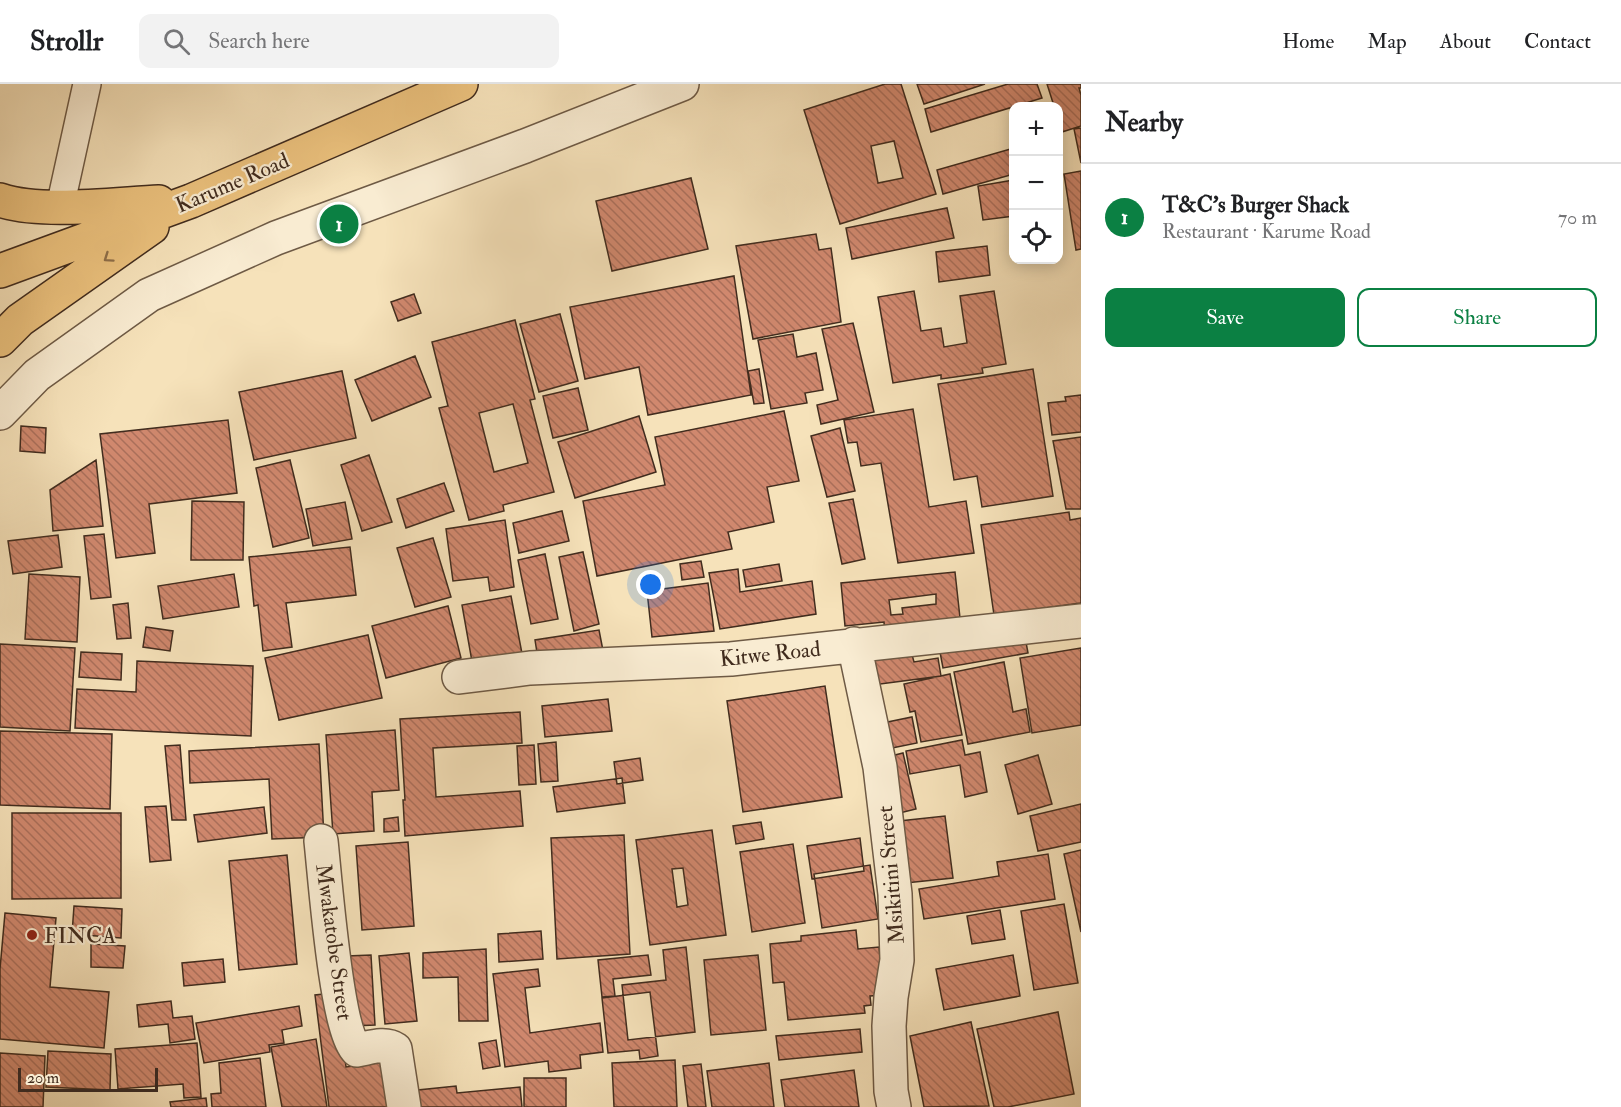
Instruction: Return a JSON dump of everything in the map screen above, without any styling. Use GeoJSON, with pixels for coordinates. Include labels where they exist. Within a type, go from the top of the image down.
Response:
{"type":"FeatureCollection","features":[{"type":"Feature","properties":{"kind":"highway","name":"Karume Road"},"geometry":{"type":"LineString","coordinates":[[0,271],[191,201],[461,84]]}},
{"type":"Feature","properties":{"kind":"highway"},"geometry":{"type":"LineString","coordinates":[[0,200],[12,204],[60,207],[191,201]]}},
{"type":"Feature","properties":{"kind":"highway"},"geometry":{"type":"LineString","coordinates":[[0,340],[20,320],[191,201]]}},
{"type":"Feature","properties":{"kind":"street"},"geometry":{"type":"LineString","coordinates":[[0,413],[37,375],[149,295],[276,238],[525,146],[682,84]]}},
{"type":"Feature","properties":{"kind":"street","name":"Kitwe Road"},"geometry":{"type":"LineString","coordinates":[[459,677],[530,668],[731,659],[1081,621]]}},
{"type":"Feature","properties":{"kind":"street","name":"Msikitini Street"},"geometry":{"type":"LineString","coordinates":[[854,644],[880,767],[895,894],[897,960],[889,1026],[891,1091],[894,1107]]}},
{"type":"Feature","properties":{"kind":"street","name":"Mwakatobe Street"},"geometry":{"type":"LineString","coordinates":[[321,841],[336,974],[350,1041],[357,1050],[382,1045],[392,1046],[395,1049],[404,1107]]}},
{"type":"Feature","properties":{"kind":"lane"},"geometry":{"type":"LineString","coordinates":[[60,207],[87,84]]}},
{"type":"Feature","properties":{"kind":"building"},"geometry":{"type":"Polygon","coordinates":[[[885,84],[901,84],[936,194],[840,224],[804,110],[885,84]],[[894,141],[871,146],[878,183],[903,178],[894,141]]]}},
{"type":"Feature","properties":{"kind":"building"},"geometry":{"type":"Polygon","coordinates":[[[917,84],[985,84],[924,104],[917,84]]]}},
{"type":"Feature","properties":{"kind":"building"},"geometry":{"type":"Polygon","coordinates":[[[1008,84],[1037,84],[1042,98],[1029,102],[1009,102],[1009,108],[931,132],[925,109],[1008,84]]]}},
{"type":"Feature","properties":{"kind":"building"},"geometry":{"type":"Polygon","coordinates":[[[1047,84],[1081,84],[1079,88],[1081,126],[1063,132],[1063,102],[1053,102],[1047,84]]]}},
{"type":"Feature","properties":{"kind":"building"},"geometry":{"type":"Polygon","coordinates":[[[1081,128],[1081,163],[1074,129],[1081,128]]]}},
{"type":"Feature","properties":{"kind":"building"},"geometry":{"type":"Polygon","coordinates":[[[1009,149],[1009,175],[943,194],[937,170],[1009,149]]]}},
{"type":"Feature","properties":{"kind":"building"},"geometry":{"type":"Polygon","coordinates":[[[1081,171],[1081,249],[1076,250],[1064,174],[1081,171]]]}},
{"type":"Feature","properties":{"kind":"building"},"geometry":{"type":"Polygon","coordinates":[[[691,178],[708,249],[612,271],[596,201],[691,178]]]}},
{"type":"Feature","properties":{"kind":"building"},"geometry":{"type":"Polygon","coordinates":[[[1009,181],[1009,217],[983,220],[978,186],[1009,181]]]}},
{"type":"Feature","properties":{"kind":"building"},"geometry":{"type":"Polygon","coordinates":[[[947,208],[954,238],[852,259],[846,228],[947,208]]]}},
{"type":"Feature","properties":{"kind":"building"},"geometry":{"type":"Polygon","coordinates":[[[816,234],[819,250],[831,248],[841,322],[753,339],[736,246],[816,234]]]}},
{"type":"Feature","properties":{"kind":"building"},"geometry":{"type":"Polygon","coordinates":[[[987,246],[990,275],[939,282],[936,252],[987,246]]]}},
{"type":"Feature","properties":{"kind":"building"},"geometry":{"type":"Polygon","coordinates":[[[734,276],[751,395],[648,415],[639,367],[585,379],[570,307],[734,276]]]}},
{"type":"Feature","properties":{"kind":"building"},"geometry":{"type":"Polygon","coordinates":[[[914,291],[921,331],[941,328],[944,347],[967,343],[960,296],[994,291],[1006,364],[982,368],[983,373],[941,379],[941,375],[893,383],[878,297],[914,291]]]}},
{"type":"Feature","properties":{"kind":"building"},"geometry":{"type":"Polygon","coordinates":[[[414,294],[421,313],[398,321],[391,302],[414,294]]]}},
{"type":"Feature","properties":{"kind":"building"},"geometry":{"type":"Polygon","coordinates":[[[560,314],[578,381],[539,392],[520,324],[560,314]]]}},
{"type":"Feature","properties":{"kind":"building"},"geometry":{"type":"Polygon","coordinates":[[[515,320],[535,399],[530,400],[554,492],[503,505],[504,511],[469,520],[439,408],[448,406],[432,342],[515,320]],[[513,404],[479,413],[494,472],[528,463],[513,404]]]}},
{"type":"Feature","properties":{"kind":"building"},"geometry":{"type":"Polygon","coordinates":[[[853,323],[874,412],[821,424],[817,405],[838,400],[822,329],[853,323]]]}},
{"type":"Feature","properties":{"kind":"building"},"geometry":{"type":"Polygon","coordinates":[[[793,334],[797,357],[816,353],[823,390],[805,393],[807,403],[771,409],[758,340],[793,334]]]}},
{"type":"Feature","properties":{"kind":"building"},"geometry":{"type":"Polygon","coordinates":[[[415,356],[431,397],[372,421],[355,380],[415,356]]]}},
{"type":"Feature","properties":{"kind":"building"},"geometry":{"type":"Polygon","coordinates":[[[759,369],[764,403],[754,404],[748,371],[759,369]]]}},
{"type":"Feature","properties":{"kind":"building"},"geometry":{"type":"Polygon","coordinates":[[[1033,369],[1053,496],[982,507],[977,476],[954,480],[938,384],[1033,369]]]}},
{"type":"Feature","properties":{"kind":"building"},"geometry":{"type":"Polygon","coordinates":[[[342,371],[356,438],[254,460],[239,392],[342,371]]]}},
{"type":"Feature","properties":{"kind":"building"},"geometry":{"type":"Polygon","coordinates":[[[578,388],[588,430],[553,438],[543,396],[578,388]]]}},
{"type":"Feature","properties":{"kind":"building"},"geometry":{"type":"Polygon","coordinates":[[[1081,395],[1081,432],[1052,435],[1048,403],[1066,401],[1065,397],[1081,395]]]}},
{"type":"Feature","properties":{"kind":"building"},"geometry":{"type":"Polygon","coordinates":[[[913,409],[929,507],[966,501],[974,553],[898,563],[881,463],[861,466],[857,442],[848,443],[844,420],[913,409]]]}},
{"type":"Feature","properties":{"kind":"building"},"geometry":{"type":"Polygon","coordinates":[[[784,411],[799,481],[767,487],[774,522],[728,532],[732,549],[597,576],[583,501],[665,485],[655,437],[784,411]]]}},
{"type":"Feature","properties":{"kind":"building"},"geometry":{"type":"Polygon","coordinates":[[[639,416],[656,472],[575,498],[558,442],[639,416]]]}},
{"type":"Feature","properties":{"kind":"building"},"geometry":{"type":"Polygon","coordinates":[[[228,420],[237,493],[149,504],[155,553],[116,558],[100,434],[228,420]]]}},
{"type":"Feature","properties":{"kind":"building"},"geometry":{"type":"Polygon","coordinates":[[[21,426],[46,428],[45,453],[20,451],[21,426]]]}},
{"type":"Feature","properties":{"kind":"building"},"geometry":{"type":"Polygon","coordinates":[[[840,428],[855,491],[827,497],[811,436],[840,428]]]}},
{"type":"Feature","properties":{"kind":"building"},"geometry":{"type":"Polygon","coordinates":[[[1081,437],[1081,509],[1066,509],[1053,441],[1081,437]]]}},
{"type":"Feature","properties":{"kind":"building"},"geometry":{"type":"Polygon","coordinates":[[[369,455],[392,522],[362,531],[341,465],[369,455]]]}},
{"type":"Feature","properties":{"kind":"building"},"geometry":{"type":"Polygon","coordinates":[[[96,460],[103,526],[53,531],[50,490],[96,460]]]}},
{"type":"Feature","properties":{"kind":"building"},"geometry":{"type":"Polygon","coordinates":[[[290,460],[309,538],[273,547],[256,468],[290,460]]]}},
{"type":"Feature","properties":{"kind":"building"},"geometry":{"type":"Polygon","coordinates":[[[444,483],[454,511],[406,528],[397,499],[444,483]]]}},
{"type":"Feature","properties":{"kind":"building"},"geometry":{"type":"Polygon","coordinates":[[[853,499],[865,559],[842,564],[829,503],[853,499]]]}},
{"type":"Feature","properties":{"kind":"building"},"geometry":{"type":"Polygon","coordinates":[[[192,501],[244,502],[243,560],[191,560],[192,501]]]}},
{"type":"Feature","properties":{"kind":"building"},"geometry":{"type":"Polygon","coordinates":[[[345,502],[352,539],[313,546],[306,509],[345,502]]]}},
{"type":"Feature","properties":{"kind":"building"},"geometry":{"type":"Polygon","coordinates":[[[562,511],[569,541],[519,553],[513,523],[562,511]]]}},
{"type":"Feature","properties":{"kind":"building"},"geometry":{"type":"Polygon","coordinates":[[[1069,512],[1070,520],[1081,518],[1081,603],[994,615],[981,525],[1069,512]]]}},
{"type":"Feature","properties":{"kind":"building"},"geometry":{"type":"Polygon","coordinates":[[[505,520],[514,587],[490,591],[488,577],[453,581],[446,529],[505,520]]]}},
{"type":"Feature","properties":{"kind":"building"},"geometry":{"type":"Polygon","coordinates":[[[104,534],[111,597],[91,599],[84,536],[104,534]]]}},
{"type":"Feature","properties":{"kind":"building"},"geometry":{"type":"Polygon","coordinates":[[[58,535],[62,567],[13,574],[8,541],[58,535]]]}},
{"type":"Feature","properties":{"kind":"building"},"geometry":{"type":"Polygon","coordinates":[[[433,538],[451,597],[415,607],[397,548],[433,538]]]}},
{"type":"Feature","properties":{"kind":"building"},"geometry":{"type":"Polygon","coordinates":[[[350,547],[356,595],[286,603],[292,647],[263,651],[258,605],[254,606],[249,557],[350,547]]]}},
{"type":"Feature","properties":{"kind":"building"},"geometry":{"type":"Polygon","coordinates":[[[583,552],[599,624],[574,631],[559,557],[583,552]]]}},
{"type":"Feature","properties":{"kind":"building"},"geometry":{"type":"Polygon","coordinates":[[[545,554],[558,619],[531,624],[518,560],[545,554]]]}},
{"type":"Feature","properties":{"kind":"building"},"geometry":{"type":"Polygon","coordinates":[[[701,561],[704,577],[682,580],[680,564],[701,561]]]}},
{"type":"Feature","properties":{"kind":"building"},"geometry":{"type":"Polygon","coordinates":[[[779,564],[782,581],[746,587],[743,570],[779,564]]]}},
{"type":"Feature","properties":{"kind":"building"},"geometry":{"type":"Polygon","coordinates":[[[738,569],[740,592],[812,581],[816,614],[720,629],[709,573],[738,569]]]}},
{"type":"Feature","properties":{"kind":"building"},"geometry":{"type":"Polygon","coordinates":[[[955,572],[961,627],[885,635],[884,622],[845,626],[841,583],[955,572]],[[936,594],[889,600],[891,615],[903,614],[902,608],[936,604],[936,594]]]}},
{"type":"Feature","properties":{"kind":"building"},"geometry":{"type":"Polygon","coordinates":[[[29,574],[80,577],[77,642],[25,639],[29,574]]]}},
{"type":"Feature","properties":{"kind":"building"},"geometry":{"type":"Polygon","coordinates":[[[234,574],[239,607],[163,619],[158,586],[234,574]]]}},
{"type":"Feature","properties":{"kind":"building"},"geometry":{"type":"Polygon","coordinates":[[[708,583],[714,631],[652,637],[647,591],[708,583]]]}},
{"type":"Feature","properties":{"kind":"building"},"geometry":{"type":"Polygon","coordinates":[[[511,596],[524,664],[474,673],[462,605],[511,596]]]}},
{"type":"Feature","properties":{"kind":"building"},"geometry":{"type":"Polygon","coordinates":[[[128,603],[131,638],[117,639],[113,605],[128,603]]]}},
{"type":"Feature","properties":{"kind":"building"},"geometry":{"type":"Polygon","coordinates":[[[448,606],[461,658],[386,678],[372,626],[448,606]]]}},
{"type":"Feature","properties":{"kind":"building"},"geometry":{"type":"Polygon","coordinates":[[[146,627],[173,631],[170,651],[143,647],[146,627]]]}},
{"type":"Feature","properties":{"kind":"building"},"geometry":{"type":"Polygon","coordinates":[[[599,630],[605,661],[540,672],[535,640],[599,630]]]}},
{"type":"Feature","properties":{"kind":"building"},"geometry":{"type":"Polygon","coordinates":[[[368,635],[382,698],[279,720],[265,658],[368,635]]]}},
{"type":"Feature","properties":{"kind":"building"},"geometry":{"type":"Polygon","coordinates":[[[1025,637],[1028,653],[943,668],[940,652],[1025,637]]]}},
{"type":"Feature","properties":{"kind":"building"},"geometry":{"type":"Polygon","coordinates":[[[0,644],[75,648],[70,731],[0,727],[0,644]]]}},
{"type":"Feature","properties":{"kind":"building"},"geometry":{"type":"Polygon","coordinates":[[[1081,648],[1081,725],[1032,733],[1020,658],[1081,648]]]}},
{"type":"Feature","properties":{"kind":"building"},"geometry":{"type":"Polygon","coordinates":[[[911,651],[914,662],[938,658],[941,676],[865,686],[861,658],[911,651]]]}},
{"type":"Feature","properties":{"kind":"building"},"geometry":{"type":"Polygon","coordinates":[[[81,652],[122,654],[121,680],[79,677],[81,652]]]}},
{"type":"Feature","properties":{"kind":"building"},"geometry":{"type":"Polygon","coordinates":[[[137,661],[253,666],[251,736],[75,728],[77,689],[136,692],[137,661]]]}},
{"type":"Feature","properties":{"kind":"building"},"geometry":{"type":"Polygon","coordinates":[[[1004,662],[1013,712],[1026,709],[1030,732],[968,744],[954,672],[1004,662]]]}},
{"type":"Feature","properties":{"kind":"building"},"geometry":{"type":"Polygon","coordinates":[[[950,674],[962,735],[921,742],[915,711],[910,712],[904,684],[950,674]]]}},
{"type":"Feature","properties":{"kind":"building"},"geometry":{"type":"Polygon","coordinates":[[[825,686],[842,797],[743,812],[727,701],[825,686]]]}},
{"type":"Feature","properties":{"kind":"building"},"geometry":{"type":"Polygon","coordinates":[[[608,699],[612,731],[545,737],[542,706],[608,699]]]}},
{"type":"Feature","properties":{"kind":"building"},"geometry":{"type":"Polygon","coordinates":[[[520,712],[522,743],[433,748],[436,797],[520,791],[523,826],[405,836],[400,719],[520,712]]]}},
{"type":"Feature","properties":{"kind":"building"},"geometry":{"type":"Polygon","coordinates":[[[912,717],[917,743],[862,754],[858,728],[912,717]]]}},
{"type":"Feature","properties":{"kind":"building"},"geometry":{"type":"Polygon","coordinates":[[[395,730],[399,790],[372,792],[374,831],[333,834],[326,735],[395,730]]]}},
{"type":"Feature","properties":{"kind":"building"},"geometry":{"type":"Polygon","coordinates":[[[0,731],[112,734],[110,809],[0,805],[0,731]]]}},
{"type":"Feature","properties":{"kind":"building"},"geometry":{"type":"Polygon","coordinates":[[[962,740],[965,755],[980,752],[987,792],[965,797],[960,765],[910,774],[906,751],[962,740]]]}},
{"type":"Feature","properties":{"kind":"building"},"geometry":{"type":"Polygon","coordinates":[[[556,742],[558,781],[541,782],[538,744],[556,742]]]}},
{"type":"Feature","properties":{"kind":"building"},"geometry":{"type":"Polygon","coordinates":[[[319,744],[324,837],[272,839],[269,779],[190,783],[189,751],[319,744]]]}},
{"type":"Feature","properties":{"kind":"building"},"geometry":{"type":"Polygon","coordinates":[[[180,745],[186,820],[172,820],[165,746],[180,745]]]}},
{"type":"Feature","properties":{"kind":"building"},"geometry":{"type":"Polygon","coordinates":[[[534,745],[536,784],[519,785],[517,746],[534,745]]]}},
{"type":"Feature","properties":{"kind":"building"},"geometry":{"type":"Polygon","coordinates":[[[903,753],[916,809],[887,816],[875,760],[903,753]]]}},
{"type":"Feature","properties":{"kind":"building"},"geometry":{"type":"Polygon","coordinates":[[[1038,755],[1052,804],[1018,814],[1005,765],[1038,755]]]}},
{"type":"Feature","properties":{"kind":"building"},"geometry":{"type":"Polygon","coordinates":[[[640,758],[643,780],[617,784],[614,762],[640,758]]]}},
{"type":"Feature","properties":{"kind":"building"},"geometry":{"type":"Polygon","coordinates":[[[622,778],[625,803],[557,812],[553,787],[622,778]]]}},
{"type":"Feature","properties":{"kind":"building"},"geometry":{"type":"Polygon","coordinates":[[[1081,804],[1081,842],[1038,851],[1030,816],[1081,804]]]}},
{"type":"Feature","properties":{"kind":"building"},"geometry":{"type":"Polygon","coordinates":[[[166,806],[171,860],[150,862],[145,807],[166,806]]]}},
{"type":"Feature","properties":{"kind":"building"},"geometry":{"type":"Polygon","coordinates":[[[264,807],[267,833],[198,842],[194,815],[264,807]]]}},
{"type":"Feature","properties":{"kind":"building"},"geometry":{"type":"Polygon","coordinates":[[[12,813],[121,813],[121,898],[12,899],[12,813]]]}},
{"type":"Feature","properties":{"kind":"building"},"geometry":{"type":"Polygon","coordinates":[[[945,816],[953,878],[896,884],[890,822],[945,816]]]}},
{"type":"Feature","properties":{"kind":"building"},"geometry":{"type":"Polygon","coordinates":[[[398,817],[399,831],[384,832],[384,819],[398,817]]]}},
{"type":"Feature","properties":{"kind":"building"},"geometry":{"type":"Polygon","coordinates":[[[761,822],[764,839],[736,844],[733,826],[761,822]]]}},
{"type":"Feature","properties":{"kind":"building"},"geometry":{"type":"Polygon","coordinates":[[[712,830],[726,935],[650,945],[636,840],[712,830]],[[683,868],[672,869],[677,907],[688,905],[683,868]]]}},
{"type":"Feature","properties":{"kind":"building"},"geometry":{"type":"Polygon","coordinates":[[[624,835],[630,954],[557,959],[551,838],[624,835]]]}},
{"type":"Feature","properties":{"kind":"building"},"geometry":{"type":"Polygon","coordinates":[[[860,838],[864,871],[812,879],[807,846],[860,838]]]}},
{"type":"Feature","properties":{"kind":"building"},"geometry":{"type":"Polygon","coordinates":[[[408,842],[414,926],[362,930],[356,846],[408,842]]]}},
{"type":"Feature","properties":{"kind":"building"},"geometry":{"type":"Polygon","coordinates":[[[793,844],[805,923],[752,932],[740,852],[793,844]]]}},
{"type":"Feature","properties":{"kind":"building"},"geometry":{"type":"Polygon","coordinates":[[[1081,850],[1081,932],[1064,854],[1081,850]]]}},
{"type":"Feature","properties":{"kind":"building"},"geometry":{"type":"Polygon","coordinates":[[[1048,854],[1055,899],[924,919],[919,889],[999,876],[997,862],[1048,854]]]}},
{"type":"Feature","properties":{"kind":"building"},"geometry":{"type":"Polygon","coordinates":[[[287,855],[297,964],[239,970],[229,861],[287,855]]]}},
{"type":"Feature","properties":{"kind":"building"},"geometry":{"type":"Polygon","coordinates":[[[870,865],[878,919],[822,928],[814,874],[870,865]]]}},
{"type":"Feature","properties":{"kind":"building"},"geometry":{"type":"Polygon","coordinates":[[[1064,904],[1078,983],[1034,990],[1021,911],[1064,904]]]}},
{"type":"Feature","properties":{"kind":"building"},"geometry":{"type":"Polygon","coordinates":[[[74,906],[122,909],[121,938],[72,934],[74,906]]]}},
{"type":"Feature","properties":{"kind":"building"},"geometry":{"type":"Polygon","coordinates":[[[1000,910],[1005,939],[972,944],[967,916],[1000,910]]]}},
{"type":"Feature","properties":{"kind":"building"},"geometry":{"type":"Polygon","coordinates":[[[5,913],[56,918],[50,987],[109,992],[104,1048],[0,1039],[0,969],[5,913]]]}},
{"type":"Feature","properties":{"kind":"building"},"geometry":{"type":"Polygon","coordinates":[[[856,930],[858,949],[879,947],[884,995],[870,996],[871,1005],[864,1006],[865,1013],[788,1020],[784,982],[773,983],[770,944],[801,941],[801,936],[856,930]]]}},
{"type":"Feature","properties":{"kind":"building"},"geometry":{"type":"Polygon","coordinates":[[[541,931],[543,959],[499,962],[498,934],[541,931]]]}},
{"type":"Feature","properties":{"kind":"building"},"geometry":{"type":"Polygon","coordinates":[[[91,944],[125,946],[123,968],[91,967],[91,944]]]}},
{"type":"Feature","properties":{"kind":"building"},"geometry":{"type":"Polygon","coordinates":[[[686,947],[695,1032],[628,1040],[622,985],[666,980],[663,950],[686,947]]]}},
{"type":"Feature","properties":{"kind":"building"},"geometry":{"type":"Polygon","coordinates":[[[486,949],[488,1021],[459,1021],[458,977],[423,978],[423,953],[486,949]]]}},
{"type":"Feature","properties":{"kind":"building"},"geometry":{"type":"Polygon","coordinates":[[[409,953],[417,1021],[385,1024],[379,956],[409,953]]]}},
{"type":"Feature","properties":{"kind":"building"},"geometry":{"type":"Polygon","coordinates":[[[371,955],[375,1025],[352,1026],[347,956],[371,955]]]}},
{"type":"Feature","properties":{"kind":"building"},"geometry":{"type":"Polygon","coordinates":[[[648,955],[651,975],[613,979],[615,996],[602,997],[598,960],[648,955]]]}},
{"type":"Feature","properties":{"kind":"building"},"geometry":{"type":"Polygon","coordinates":[[[758,955],[766,1030],[711,1035],[704,960],[758,955]]]}},
{"type":"Feature","properties":{"kind":"building"},"geometry":{"type":"Polygon","coordinates":[[[1013,955],[1020,996],[944,1010],[936,969],[1013,955]]]}},
{"type":"Feature","properties":{"kind":"building"},"geometry":{"type":"Polygon","coordinates":[[[223,959],[225,982],[184,986],[182,963],[223,959]]]}},
{"type":"Feature","properties":{"kind":"building"},"geometry":{"type":"Polygon","coordinates":[[[538,969],[540,986],[525,988],[530,1033],[600,1023],[603,1052],[580,1055],[581,1068],[549,1072],[548,1061],[505,1067],[493,974],[538,969]]]}},
{"type":"Feature","properties":{"kind":"building"},"geometry":{"type":"Polygon","coordinates":[[[650,992],[658,1056],[640,1059],[639,1050],[608,1053],[602,998],[650,992]]]}},
{"type":"Feature","properties":{"kind":"building"},"geometry":{"type":"Polygon","coordinates":[[[333,993],[340,1014],[346,1067],[394,1061],[400,1107],[329,1107],[315,995],[333,993]]]}},
{"type":"Feature","properties":{"kind":"building"},"geometry":{"type":"Polygon","coordinates":[[[171,1001],[173,1018],[192,1016],[195,1039],[170,1043],[168,1024],[139,1027],[137,1005],[171,1001]]]}},
{"type":"Feature","properties":{"kind":"building"},"geometry":{"type":"Polygon","coordinates":[[[299,1006],[302,1026],[282,1030],[284,1043],[269,1045],[270,1052],[204,1063],[196,1023],[299,1006]]]}},
{"type":"Feature","properties":{"kind":"building"},"geometry":{"type":"Polygon","coordinates":[[[1058,1012],[1074,1094],[1008,1107],[994,1107],[977,1029],[1058,1012]]]}},
{"type":"Feature","properties":{"kind":"building"},"geometry":{"type":"Polygon","coordinates":[[[971,1022],[989,1106],[924,1107],[910,1036],[971,1022]]]}},
{"type":"Feature","properties":{"kind":"building"},"geometry":{"type":"Polygon","coordinates":[[[860,1029],[862,1052],[779,1060],[776,1036],[860,1029]]]}},
{"type":"Feature","properties":{"kind":"building"},"geometry":{"type":"Polygon","coordinates":[[[316,1039],[327,1107],[282,1107],[271,1047],[316,1039]]]}},
{"type":"Feature","properties":{"kind":"building"},"geometry":{"type":"Polygon","coordinates":[[[496,1040],[500,1066],[483,1069],[479,1043],[496,1040]]]}},
{"type":"Feature","properties":{"kind":"building"},"geometry":{"type":"Polygon","coordinates":[[[197,1043],[201,1097],[184,1098],[183,1084],[118,1089],[115,1049],[197,1043]]]}},
{"type":"Feature","properties":{"kind":"building"},"geometry":{"type":"Polygon","coordinates":[[[48,1051],[111,1054],[110,1090],[46,1087],[48,1051]]]}},
{"type":"Feature","properties":{"kind":"building"},"geometry":{"type":"Polygon","coordinates":[[[0,1053],[45,1056],[43,1107],[0,1107],[0,1053]]]}},
{"type":"Feature","properties":{"kind":"building"},"geometry":{"type":"Polygon","coordinates":[[[260,1058],[266,1107],[212,1107],[211,1094],[221,1093],[219,1063],[260,1058]]]}},
{"type":"Feature","properties":{"kind":"building"},"geometry":{"type":"Polygon","coordinates":[[[675,1060],[677,1107],[614,1107],[612,1063],[675,1060]]]}},
{"type":"Feature","properties":{"kind":"building"},"geometry":{"type":"Polygon","coordinates":[[[769,1063],[774,1107],[712,1107],[707,1071],[769,1063]]]}},
{"type":"Feature","properties":{"kind":"building"},"geometry":{"type":"Polygon","coordinates":[[[701,1064],[706,1107],[688,1107],[683,1066],[701,1064]]]}},
{"type":"Feature","properties":{"kind":"building"},"geometry":{"type":"Polygon","coordinates":[[[854,1070],[859,1107],[785,1107],[781,1080],[854,1070]]]}},
{"type":"Feature","properties":{"kind":"building"},"geometry":{"type":"Polygon","coordinates":[[[524,1078],[566,1078],[566,1107],[524,1107],[524,1078]]]}},
{"type":"Feature","properties":{"kind":"building"},"geometry":{"type":"Polygon","coordinates":[[[456,1086],[457,1093],[520,1087],[522,1107],[420,1107],[418,1090],[456,1086]]]}},
{"type":"Feature","properties":{"kind":"building"},"geometry":{"type":"Polygon","coordinates":[[[206,1098],[207,1107],[171,1107],[170,1102],[206,1098]]]}},
{"type":"Feature","properties":{"kind":"place","name":"T&C's Burger Shack"},"geometry":{"type":"Point","coordinates":[339,224]}},
{"type":"Feature","properties":{"kind":"place","name":"FINCA"},"geometry":{"type":"Point","coordinates":[32,935]}}]}
